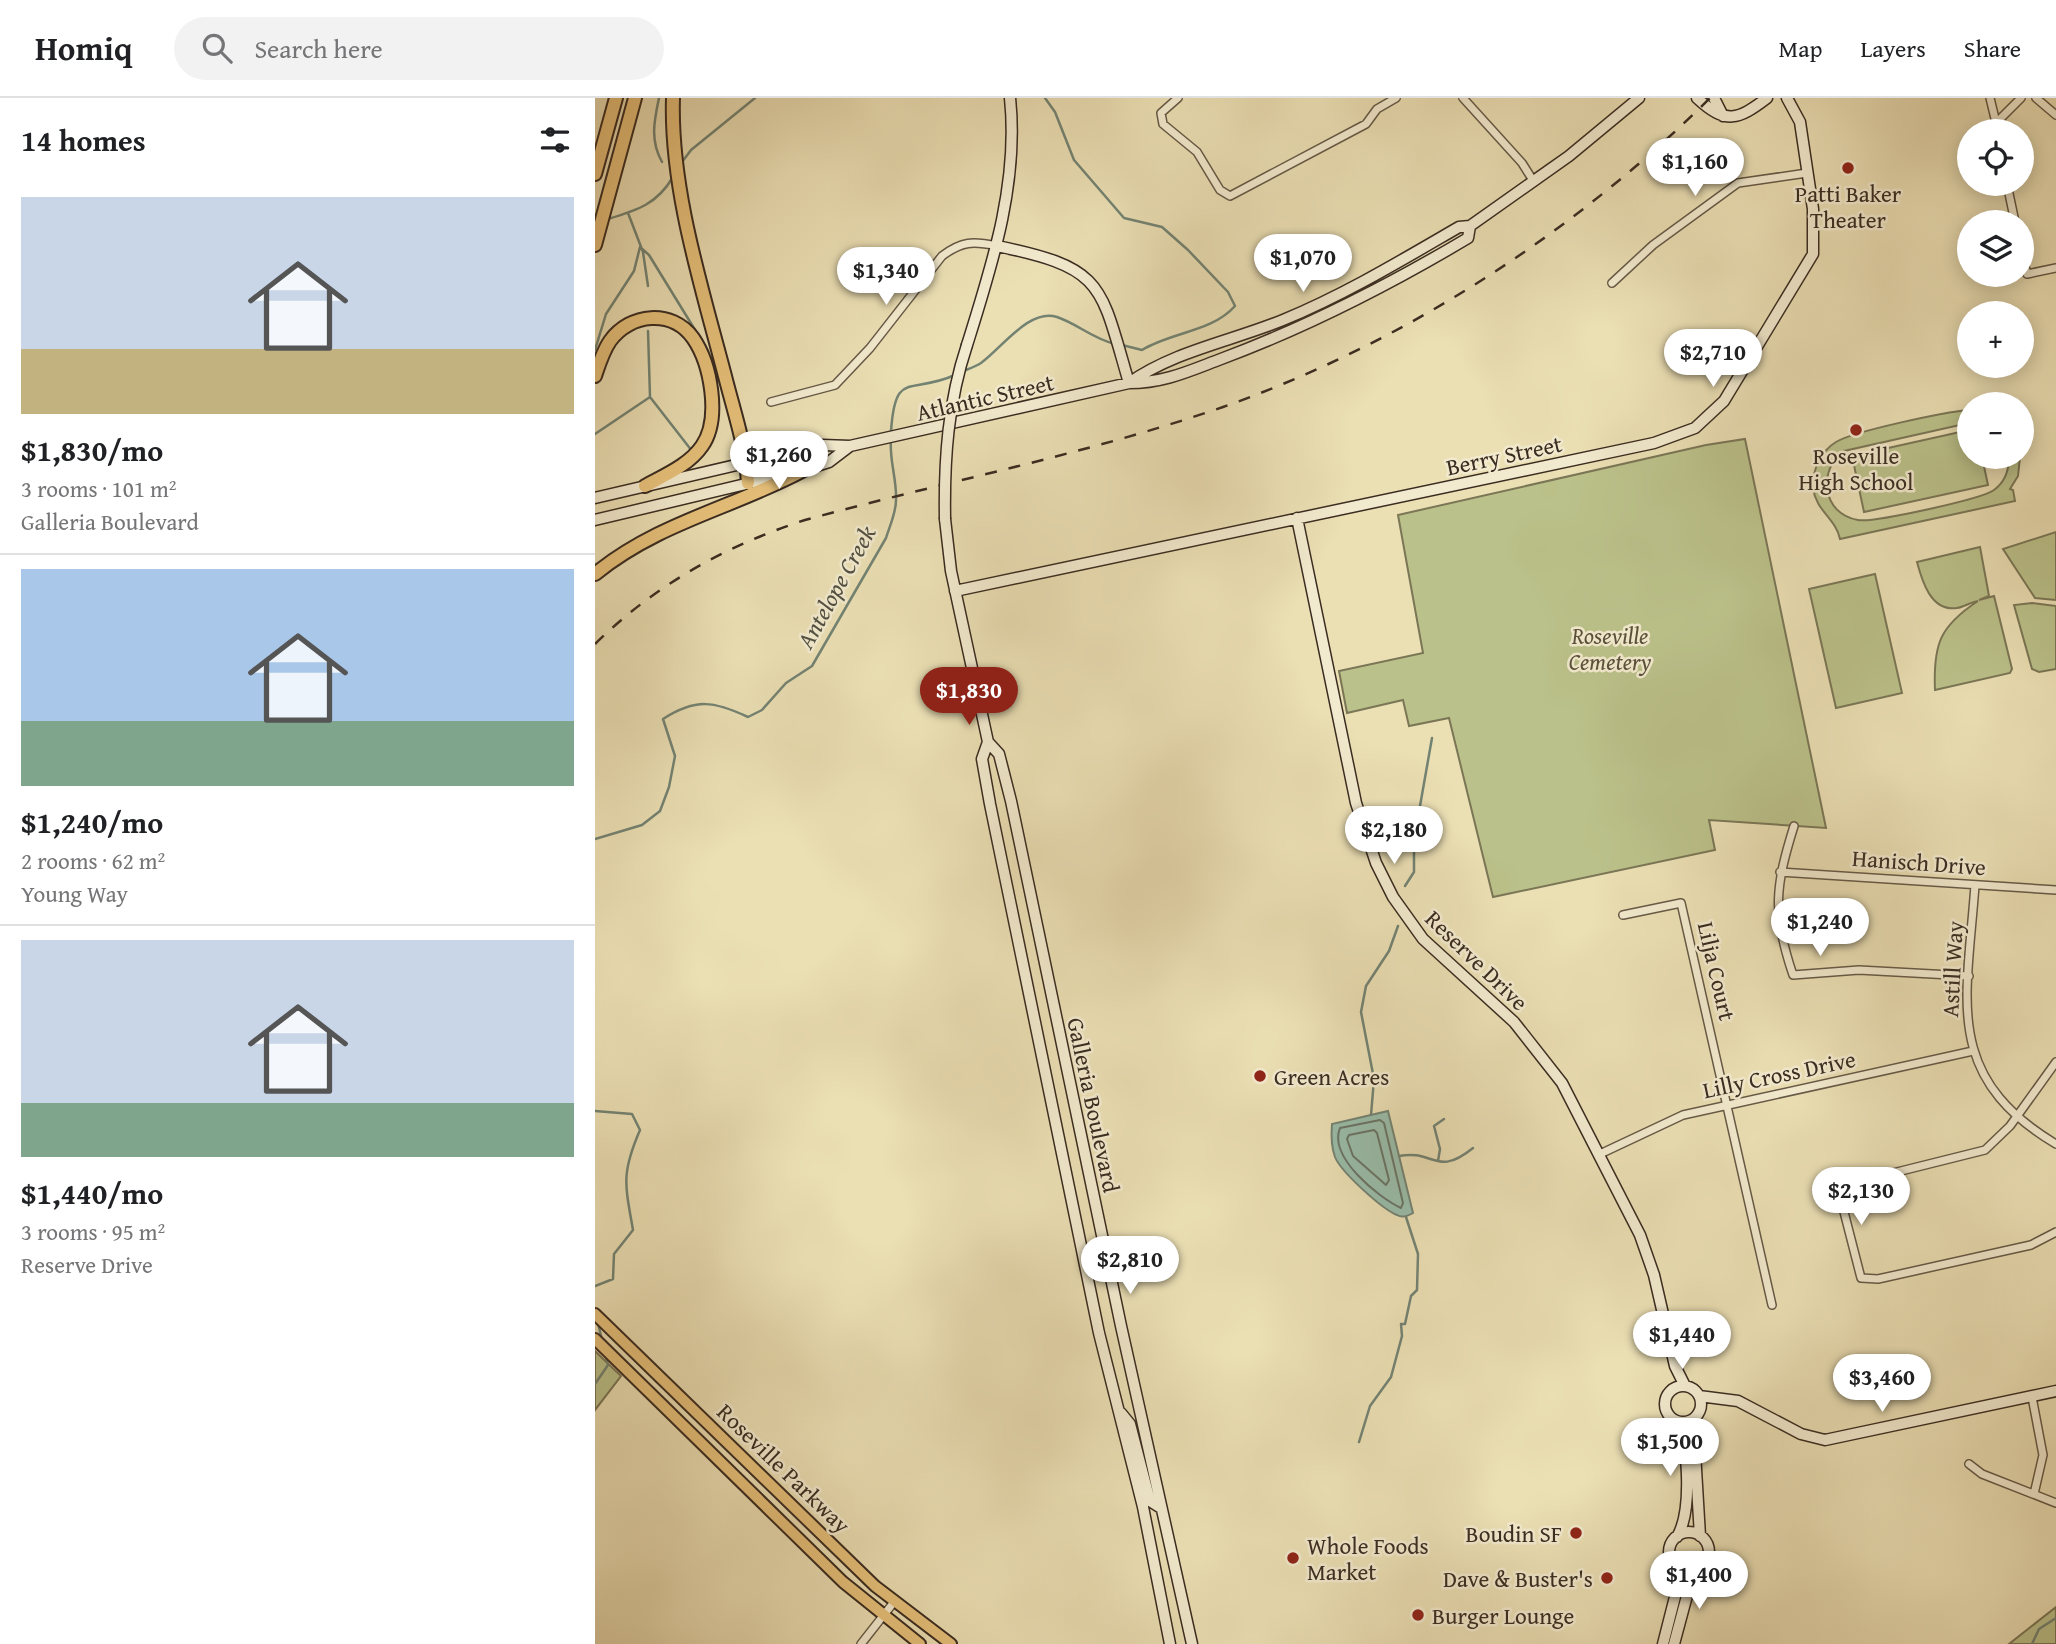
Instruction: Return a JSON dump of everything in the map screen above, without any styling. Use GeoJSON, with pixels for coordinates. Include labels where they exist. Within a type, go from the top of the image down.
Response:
{"type":"FeatureCollection","features":[{"type":"Feature","properties":{"kind":"highway"},"geometry":{"type":"LineString","coordinates":[[595,174],[616,98]]}},
{"type":"Feature","properties":{"kind":"highway"},"geometry":{"type":"LineString","coordinates":[[595,245],[635,98]]}},
{"type":"Feature","properties":{"kind":"highway"},"geometry":{"type":"LineString","coordinates":[[673,98],[676,165],[687,221],[746,448],[748,483]]}},
{"type":"Feature","properties":{"kind":"highway"},"geometry":{"type":"LineString","coordinates":[[595,376],[608,343],[615,334],[646,317],[677,323],[698,347],[713,400],[709,434],[690,459],[645,486]]}},
{"type":"Feature","properties":{"kind":"highway"},"geometry":{"type":"LineString","coordinates":[[595,574],[661,530],[770,488],[804,470]]}},
{"type":"Feature","properties":{"kind":"main road","name":"Galleria Boulevard"},"geometry":{"type":"LineString","coordinates":[[1010,98],[1011,151],[997,246],[958,372],[946,443],[945,519],[955,591],[988,742],[999,754],[1011,801],[1192,1644]]}},
{"type":"Feature","properties":{"kind":"main road","name":"Atlantic Street"},"geometry":{"type":"LineString","coordinates":[[1129,383],[1152,366],[1286,319],[1389,268],[1459,227],[1470,226],[1534,182],[1639,98]]}},
{"type":"Feature","properties":{"kind":"main road"},"geometry":{"type":"LineString","coordinates":[[1697,98],[1723,116],[1739,117],[1767,98]]}},
{"type":"Feature","properties":{"kind":"main road"},"geometry":{"type":"LineString","coordinates":[[1714,98],[1723,116]]}},
{"type":"Feature","properties":{"kind":"main road","name":"Berry Street"},"geometry":{"type":"LineString","coordinates":[[955,591],[1654,443],[1695,428],[1724,401],[1812,257],[1815,232],[1800,122],[1787,98]]}},
{"type":"Feature","properties":{"kind":"main road","name":"Atlantic Street"},"geometry":{"type":"LineString","coordinates":[[595,498],[822,445],[850,446],[867,443],[1129,383],[1156,383],[1304,324],[1399,279],[1468,239],[1470,226]]}},
{"type":"Feature","properties":{"kind":"main road"},"geometry":{"type":"LineString","coordinates":[[997,246],[1061,262],[1080,272],[1105,300],[1129,383]]}},
{"type":"Feature","properties":{"kind":"main road"},"geometry":{"type":"LineString","coordinates":[[1304,324],[1313,314],[1382,280],[1389,268]]}},
{"type":"Feature","properties":{"kind":"main road","name":"Atlantic Street"},"geometry":{"type":"LineString","coordinates":[[595,520],[804,470],[829,462],[850,446]]}},
{"type":"Feature","properties":{"kind":"main road","name":"Reserve Drive"},"geometry":{"type":"LineString","coordinates":[[1297,518],[1356,803],[1366,840],[1381,875],[1401,909],[1432,949],[1509,1017],[1548,1061],[1569,1094],[1647,1255],[1675,1366],[1685,1386]]}},
{"type":"Feature","properties":{"kind":"main road","name":"Galleria Boulevard"},"geometry":{"type":"LineString","coordinates":[[988,742],[982,759],[988,791],[1099,1333],[1147,1529],[1170,1644]]}},
{"type":"Feature","properties":{"kind":"main road","name":"Roseville Parkway"},"geometry":{"type":"LineString","coordinates":[[595,1314],[894,1602],[951,1644]]}},
{"type":"Feature","properties":{"kind":"main road","name":"Roseville Parkway"},"geometry":{"type":"LineString","coordinates":[[595,1339],[882,1616],[920,1644]]}},
{"type":"Feature","properties":{"kind":"main road","name":"Reserve Drive"},"geometry":{"type":"LineString","coordinates":[[1669,1392],[1675,1366]]}},
{"type":"Feature","properties":{"kind":"main road"},"geometry":{"type":"LineString","coordinates":[[1663,1644],[1678,1586],[1669,1551],[1685,1518],[1686,1504],[1685,1461],[1677,1421],[1665,1409],[1669,1392],[1685,1386],[1700,1401]]}},
{"type":"Feature","properties":{"kind":"main road"},"geometry":{"type":"LineString","coordinates":[[1700,1401],[1738,1401],[1801,1434],[1825,1440],[2056,1391]]}},
{"type":"Feature","properties":{"kind":"main road"},"geometry":{"type":"LineString","coordinates":[[1674,1644],[1692,1577],[1709,1554],[1700,1536],[1693,1419],[1700,1401]]}},
{"type":"Feature","properties":{"kind":"main road"},"geometry":{"type":"LineString","coordinates":[[1119,1410],[1130,1424],[1151,1503],[1161,1508]]}},
{"type":"Feature","properties":{"kind":"main road"},"geometry":{"type":"LineString","coordinates":[[1677,1421],[1693,1419]]}},
{"type":"Feature","properties":{"kind":"main road"},"geometry":{"type":"LineString","coordinates":[[1677,1537],[1688,1532],[1700,1536]]}},
{"type":"Feature","properties":{"kind":"main road"},"geometry":{"type":"LineString","coordinates":[[1675,1566],[1686,1572],[1698,1569]]}},
{"type":"Feature","properties":{"kind":"street"},"geometry":{"type":"LineString","coordinates":[[1178,98],[1164,108],[1160,119],[1171,134],[1197,152],[1220,190],[1230,196],[1237,195],[1366,124],[1377,109],[1396,98]]}},
{"type":"Feature","properties":{"kind":"street"},"geometry":{"type":"LineString","coordinates":[[1463,98],[1522,163],[1534,182]]}},
{"type":"Feature","properties":{"kind":"street"},"geometry":{"type":"LineString","coordinates":[[1990,98],[1995,119]]}},
{"type":"Feature","properties":{"kind":"street"},"geometry":{"type":"LineString","coordinates":[[2004,119],[2021,98]]}},
{"type":"Feature","properties":{"kind":"street"},"geometry":{"type":"LineString","coordinates":[[2036,98],[2056,115]]}},
{"type":"Feature","properties":{"kind":"street"},"geometry":{"type":"LineString","coordinates":[[1612,283],[1653,245],[1738,183],[1807,173]]}},
{"type":"Feature","properties":{"kind":"street"},"geometry":{"type":"LineString","coordinates":[[771,402],[835,385],[870,348],[943,256],[957,245],[971,241],[997,246]]}},
{"type":"Feature","properties":{"kind":"street"},"geometry":{"type":"LineString","coordinates":[[2034,273],[2056,268]]}},
{"type":"Feature","properties":{"kind":"street"},"geometry":{"type":"LineString","coordinates":[[1794,826],[1780,872],[1776,905],[1793,975],[1859,970],[1969,976]]}},
{"type":"Feature","properties":{"kind":"street","name":"Hanisch Drive"},"geometry":{"type":"LineString","coordinates":[[1780,872],[2056,890]]}},
{"type":"Feature","properties":{"kind":"street","name":"Astill Way"},"geometry":{"type":"LineString","coordinates":[[1975,885],[1967,1017],[1973,1051],[1990,1088],[2016,1118],[2056,1144]]}},
{"type":"Feature","properties":{"kind":"street","name":"Lilja Court"},"geometry":{"type":"LineString","coordinates":[[1623,915],[1681,904],[1728,1105]]}},
{"type":"Feature","properties":{"kind":"street","name":"Lilly Cross Drive"},"geometry":{"type":"LineString","coordinates":[[1599,1154],[1671,1118],[1973,1051]]}},
{"type":"Feature","properties":{"kind":"street"},"geometry":{"type":"LineString","coordinates":[[2056,1062],[2016,1118],[1994,1143],[1976,1153],[1841,1186],[1855,1262],[1861,1278],[1878,1279],[2031,1245],[2056,1233]]}},
{"type":"Feature","properties":{"kind":"street"},"geometry":{"type":"LineString","coordinates":[[1728,1105],[1772,1305]]}},
{"type":"Feature","properties":{"kind":"street"},"geometry":{"type":"LineString","coordinates":[[2032,1397],[2043,1455],[2034,1494]]}},
{"type":"Feature","properties":{"kind":"street"},"geometry":{"type":"LineString","coordinates":[[1969,1464],[1982,1474],[2056,1503]]}},
{"type":"Feature","properties":{"kind":"street"},"geometry":{"type":"LineString","coordinates":[[861,1644],[894,1602]]}},
{"type":"Feature","properties":{"kind":"green space"},"geometry":{"type":"Polygon","coordinates":[[[1957,412],[1957,426],[1844,451],[1835,459],[1827,480],[1827,490],[1837,509],[1858,520],[1927,510],[1994,490],[2001,483],[2008,469],[2019,469],[2018,476],[2010,489],[2013,490],[2015,501],[1840,539],[1835,526],[1818,503],[1813,488],[1816,468],[1826,450],[1846,438],[1921,418],[1957,412]]]}},
{"type":"Feature","properties":{"kind":"green space"},"geometry":{"type":"Polygon","coordinates":[[[1957,433],[1957,469],[1985,469],[1988,485],[1864,512],[1852,456],[1957,433]]]}},
{"type":"Feature","properties":{"kind":"green space","name":"Roseville Cemetery"},"geometry":{"type":"Polygon","coordinates":[[[1745,439],[1826,828],[1709,820],[1715,850],[1493,897],[1449,718],[1409,726],[1403,700],[1347,713],[1339,671],[1423,653],[1398,515],[1706,445],[1745,439]]]}},
{"type":"Feature","properties":{"kind":"green space"},"geometry":{"type":"Polygon","coordinates":[[[2056,532],[2056,600],[2035,598],[2003,549],[2056,532]]]}},
{"type":"Feature","properties":{"kind":"green space"},"geometry":{"type":"Polygon","coordinates":[[[1980,547],[1989,596],[1979,600],[1994,596],[2012,669],[2010,673],[1935,690],[1936,660],[1941,638],[1955,619],[1978,601],[1957,608],[1940,605],[1929,594],[1917,562],[1980,547]]]}},
{"type":"Feature","properties":{"kind":"green space"},"geometry":{"type":"Polygon","coordinates":[[[1875,574],[1902,693],[1836,708],[1809,589],[1875,574]]]}},
{"type":"Feature","properties":{"kind":"green space"},"geometry":{"type":"Polygon","coordinates":[[[2032,603],[2056,606],[2056,669],[2039,672],[2032,669],[2014,605],[2032,603]]]}},
{"type":"Feature","properties":{"kind":"green space"},"geometry":{"type":"Polygon","coordinates":[[[595,1351],[621,1376],[595,1410],[595,1351]]]}},
{"type":"Feature","properties":{"kind":"green space"},"geometry":{"type":"Polygon","coordinates":[[[2056,1607],[2056,1644],[2009,1644],[2056,1607]]]}},
{"type":"Feature","properties":{"kind":"water"},"geometry":{"type":"Polygon","coordinates":[[[1388,1111],[1413,1213],[1405,1216],[1390,1211],[1353,1180],[1339,1164],[1332,1145],[1332,1124],[1388,1111]]]}},
{"type":"Feature","properties":{"kind":"waterway"},"geometry":{"type":"LineString","coordinates":[[659,98],[654,139],[662,162]]}},
{"type":"Feature","properties":{"kind":"waterway"},"geometry":{"type":"LineString","coordinates":[[682,162],[691,150],[755,98]]}},
{"type":"Feature","properties":{"kind":"waterway","name":"Antelope Creek"},"geometry":{"type":"LineString","coordinates":[[1045,98],[1055,112],[1074,160],[1124,218],[1162,227],[1228,292],[1235,306],[1226,315],[1203,327],[1142,350],[1122,345]]}},
{"type":"Feature","properties":{"kind":"waterway"},"geometry":{"type":"LineString","coordinates":[[608,219],[646,205],[660,194],[673,177]]}},
{"type":"Feature","properties":{"kind":"waterway"},"geometry":{"type":"LineString","coordinates":[[628,213],[643,252],[648,286]]}},
{"type":"Feature","properties":{"kind":"waterway"},"geometry":{"type":"LineString","coordinates":[[595,350],[606,314],[634,271],[640,247],[649,255],[708,351]]}},
{"type":"Feature","properties":{"kind":"waterway","name":"Antelope Creek"},"geometry":{"type":"LineString","coordinates":[[961,372],[981,363],[1016,331],[1036,318],[1057,317],[1115,344]]}},
{"type":"Feature","properties":{"kind":"waterway"},"geometry":{"type":"LineString","coordinates":[[595,434],[650,397],[648,331]]}},
{"type":"Feature","properties":{"kind":"waterway","name":"Antelope Creek"},"geometry":{"type":"LineString","coordinates":[[891,432],[896,399],[901,392],[908,387],[955,375]]}},
{"type":"Feature","properties":{"kind":"waterway"},"geometry":{"type":"LineString","coordinates":[[650,397],[692,451]]}},
{"type":"Feature","properties":{"kind":"waterway","name":"Antelope Creek"},"geometry":{"type":"LineString","coordinates":[[595,839],[642,825],[660,811],[669,787],[675,756],[663,719],[685,708],[705,704],[748,717],[762,710],[786,683],[812,666],[886,538],[896,500],[891,439]]}},
{"type":"Feature","properties":{"kind":"waterway"},"geometry":{"type":"LineString","coordinates":[[1405,886],[1414,872],[1414,840],[1432,738]]}},
{"type":"Feature","properties":{"kind":"waterway"},"geometry":{"type":"LineString","coordinates":[[1371,1115],[1374,1079],[1361,1012],[1366,986],[1389,951],[1398,926]]}},
{"type":"Feature","properties":{"kind":"waterway","name":"Antelope Creek"},"geometry":{"type":"LineString","coordinates":[[595,1111],[632,1114],[640,1130],[626,1179],[633,1230],[614,1254],[613,1279],[595,1286]]}},
{"type":"Feature","properties":{"kind":"waterway"},"geometry":{"type":"LineString","coordinates":[[1438,1161],[1440,1149],[1434,1126],[1444,1119]]}},
{"type":"Feature","properties":{"kind":"waterway"},"geometry":{"type":"LineString","coordinates":[[1399,1156],[1420,1156],[1443,1162],[1461,1157],[1473,1148]]}},
{"type":"Feature","properties":{"kind":"waterway"},"geometry":{"type":"LineString","coordinates":[[1359,1442],[1370,1406],[1391,1377],[1402,1336],[1401,1324],[1405,1324],[1411,1296],[1417,1290],[1418,1254],[1406,1217]]}},
{"type":"Feature","properties":{"kind":"waterway","name":"Antelope Creek"},"geometry":{"type":"LineString","coordinates":[[598,1323],[602,1340]]}},
{"type":"Feature","properties":{"kind":"waterway","name":"Antelope Creek"},"geometry":{"type":"LineString","coordinates":[[595,1384],[608,1365],[606,1357]]}},
{"type":"Feature","properties":{"kind":"waterway"},"geometry":{"type":"LineString","coordinates":[[2032,1644],[2039,1629],[2056,1618]]}},
{"type":"Feature","properties":{"kind":"railway"},"geometry":{"type":"LineString","coordinates":[[595,644],[642,603],[667,586],[719,555],[775,530],[1172,424],[1290,381],[1356,351],[1421,317],[1544,238],[1602,194],[1710,98]]}},
{"type":"Feature","properties":{"kind":"place","name":"Patti Baker Theater"},"geometry":{"type":"Point","coordinates":[1848,168]}},
{"type":"Feature","properties":{"kind":"place","name":"Roseville High School"},"geometry":{"type":"Point","coordinates":[1856,430]}},
{"type":"Feature","properties":{"kind":"place","name":"Green Acres"},"geometry":{"type":"Point","coordinates":[1260,1076]}},
{"type":"Feature","properties":{"kind":"place","name":"Boudin SF"},"geometry":{"type":"Point","coordinates":[1576,1533]}},
{"type":"Feature","properties":{"kind":"place","name":"Whole Foods Market"},"geometry":{"type":"Point","coordinates":[1293,1558]}},
{"type":"Feature","properties":{"kind":"place","name":"Dave & Buster's"},"geometry":{"type":"Point","coordinates":[1607,1578]}},
{"type":"Feature","properties":{"kind":"place","name":"Burger Lounge"},"geometry":{"type":"Point","coordinates":[1418,1615]}}]}
